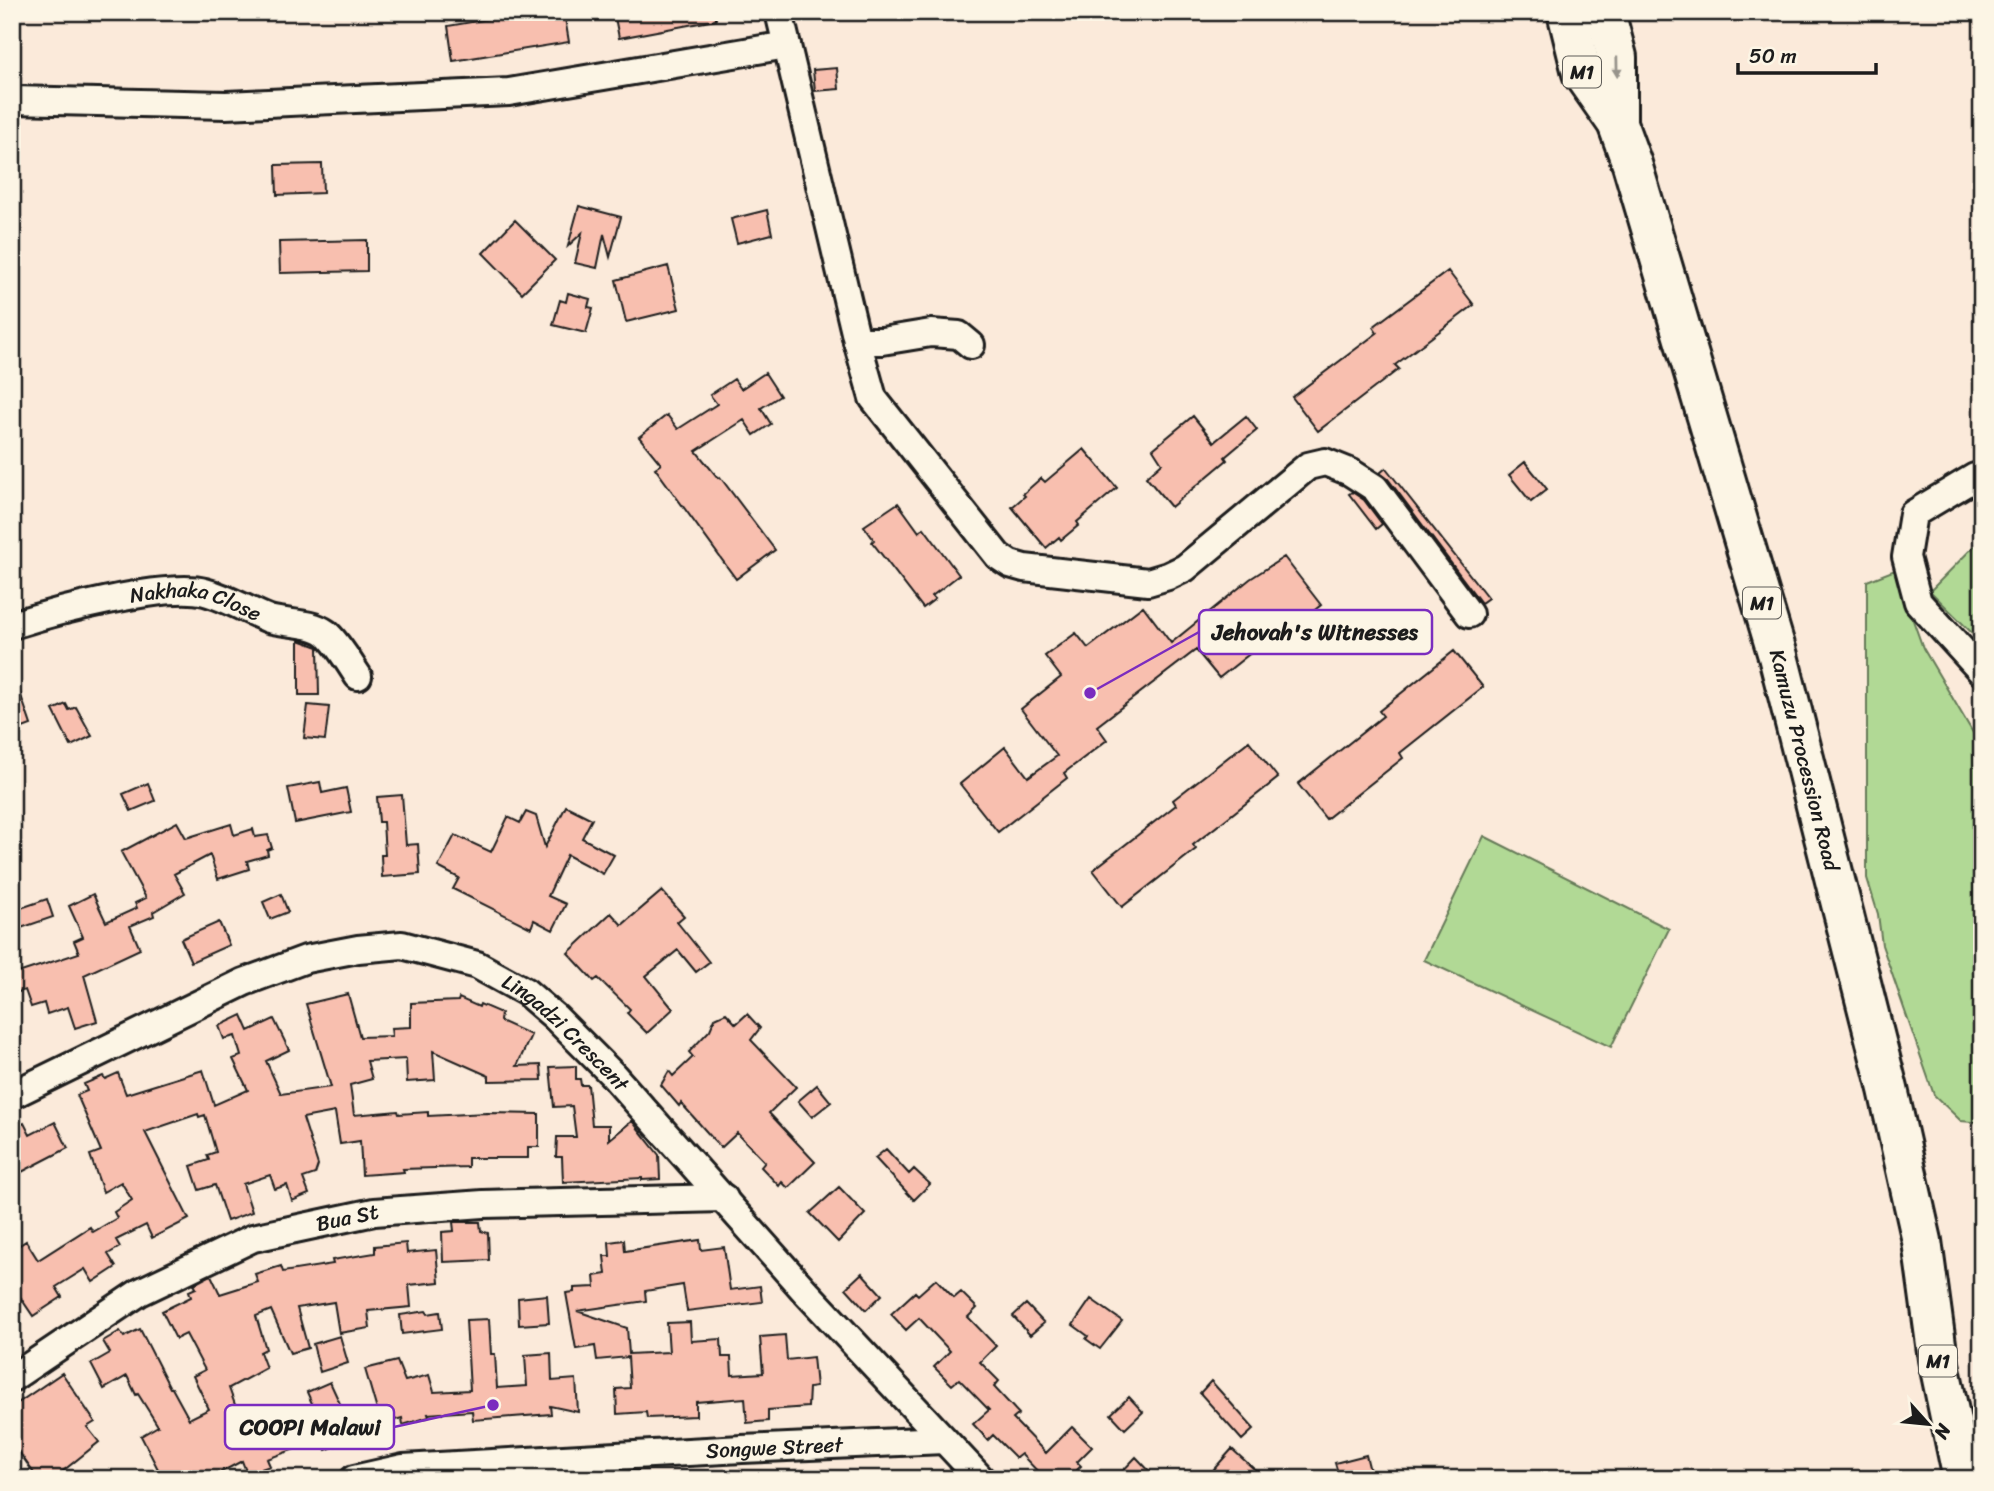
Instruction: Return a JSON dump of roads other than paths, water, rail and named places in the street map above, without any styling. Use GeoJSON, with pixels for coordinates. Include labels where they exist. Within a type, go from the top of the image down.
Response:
{"type":"FeatureCollection","features":[{"type":"Feature","properties":{"kind":"highway","name":"Kamuzu Procession Road"},"geometry":{"type":"LineString","coordinates":[[1567,12],[1582,73],[1617,123],[1632,164],[1778,656],[1888,1089],[1919,1229],[1938,1359],[1963,1479]]}},
{"type":"Feature","properties":{"kind":"highway","name":"Kamuzu Procession Road"},"geometry":{"type":"LineString","coordinates":[[1605,12],[1617,57],[1617,123]]}},
{"type":"Feature","properties":{"kind":"highway","name":"Kamuzu Procession Road"},"geometry":{"type":"LineString","coordinates":[[1919,1229],[1940,1283],[1982,1465]]}},
{"type":"Feature","properties":{"kind":"street"},"geometry":{"type":"LineString","coordinates":[[779,12],[873,398],[998,556],[1010,564],[1024,568],[1148,582],[1185,568],[1308,466],[1325,462],[1350,472],[1375,488],[1469,614]]}},
{"type":"Feature","properties":{"kind":"street"},"geometry":{"type":"LineString","coordinates":[[12,100],[226,105],[509,92],[787,45]]}},
{"type":"Feature","properties":{"kind":"street"},"geometry":{"type":"LineString","coordinates":[[857,341],[882,341],[931,333],[959,335],[971,345]]}},
{"type":"Feature","properties":{"kind":"street"},"geometry":{"type":"LineString","coordinates":[[1982,476],[1975,477],[1913,514],[1906,557],[1918,602],[1982,672]]}},
{"type":"Feature","properties":{"kind":"street","name":"Nakhaka Close"},"geometry":{"type":"LineString","coordinates":[[12,625],[41,616],[136,596],[170,591],[204,592],[272,620],[312,627],[326,634],[358,676]]}},
{"type":"Feature","properties":{"kind":"street","name":"Lingadzi Crescent"},"geometry":{"type":"LineString","coordinates":[[12,1095],[256,977],[306,959],[358,949],[402,945],[477,965],[526,992],[612,1074],[805,1290],[981,1479]]}},
{"type":"Feature","properties":{"kind":"street","name":"Bua St"},"geometry":{"type":"LineString","coordinates":[[12,1378],[140,1292],[253,1238],[374,1212],[483,1204],[724,1198]]}},
{"type":"Feature","properties":{"kind":"street","name":"Songwe Street"},"geometry":{"type":"LineString","coordinates":[[354,1479],[403,1468],[944,1440]]}},
{"type":"Feature","properties":{"kind":"place","name":"Jehovah's Witnesses"},"geometry":{"type":"Point","coordinates":[1090,693]}},
{"type":"Feature","properties":{"kind":"place","name":"COOPI Malawi"},"geometry":{"type":"Point","coordinates":[493,1405]}}]}
